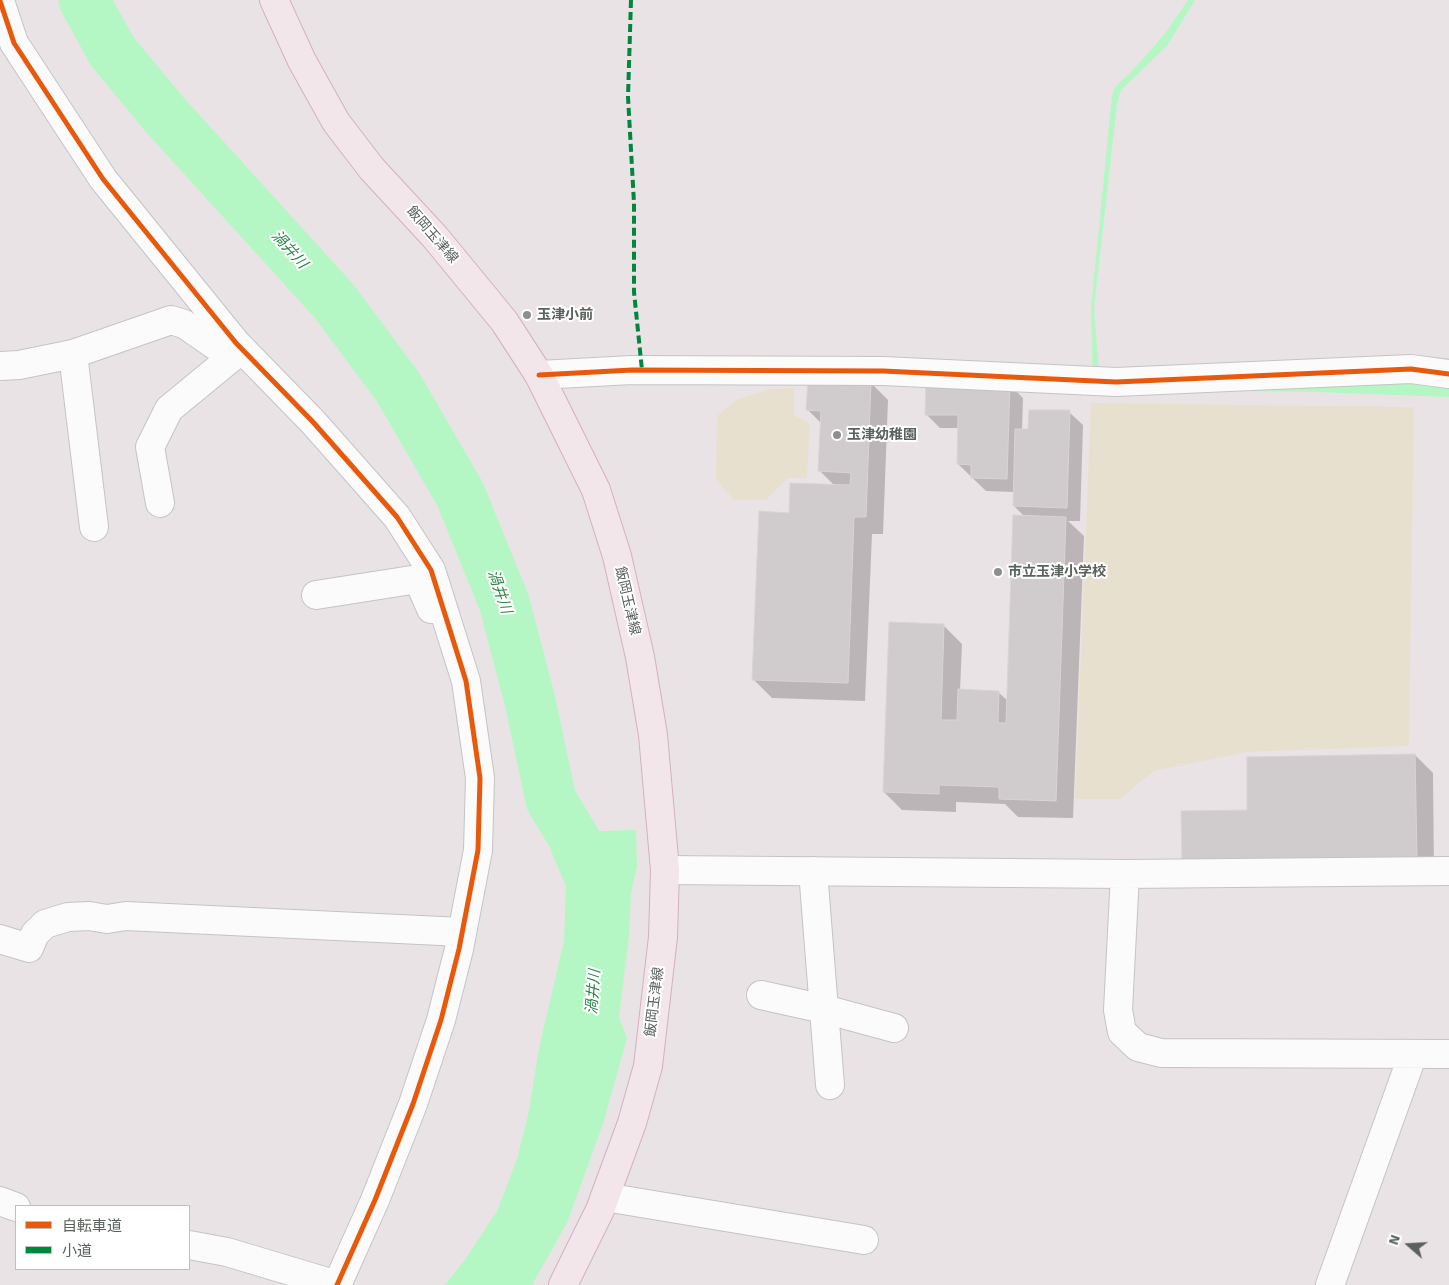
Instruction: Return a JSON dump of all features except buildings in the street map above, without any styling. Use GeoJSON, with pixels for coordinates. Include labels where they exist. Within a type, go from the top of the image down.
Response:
{"type":"FeatureCollection","features":[{"type":"Feature","properties":{"kind":"main road","name":"飯岡玉津線"},"geometry":{"type":"LineString","coordinates":[[274,0],[302,61],[336,122],[372,169],[435,237],[504,321],[540,375],[596,490],[617,556],[640,658],[653,735],[666,870],[663,937],[648,1066],[632,1124],[605,1197],[576,1261],[562,1285]]}},
{"type":"Feature","properties":{"kind":"street"},"geometry":{"type":"LineString","coordinates":[[2,13],[14,43],[103,179],[237,353],[313,422],[397,517],[431,570],[466,681],[480,778],[478,850],[462,932],[441,1020],[413,1104],[375,1200],[337,1285],[226,1252],[190,1245]]}},
{"type":"Feature","properties":{"kind":"street"},"geometry":{"type":"LineString","coordinates":[[0,366],[72,354],[171,320],[184,324],[237,353]]}},
{"type":"Feature","properties":{"kind":"street"},"geometry":{"type":"LineString","coordinates":[[160,503],[150,447],[168,409],[237,353]]}},
{"type":"Feature","properties":{"kind":"street"},"geometry":{"type":"LineString","coordinates":[[72,354],[94,528]]}},
{"type":"Feature","properties":{"kind":"street"},"geometry":{"type":"LineString","coordinates":[[540,375],[632,370],[883,371],[1116,382],[1411,370],[1449,374]]}},
{"type":"Feature","properties":{"kind":"street"},"geometry":{"type":"LineString","coordinates":[[316,595],[418,579],[432,611],[448,619]]}},
{"type":"Feature","properties":{"kind":"street"},"geometry":{"type":"LineString","coordinates":[[666,870],[1124,874],[1449,871]]}},
{"type":"Feature","properties":{"kind":"street"},"geometry":{"type":"LineString","coordinates":[[813,871],[830,1085]]}},
{"type":"Feature","properties":{"kind":"street"},"geometry":{"type":"LineString","coordinates":[[1124,874],[1118,1010],[1122,1032],[1138,1047],[1161,1054],[1449,1054]]}},
{"type":"Feature","properties":{"kind":"street"},"geometry":{"type":"LineString","coordinates":[[0,939],[29,948],[36,934],[45,924],[68,917],[89,916],[107,919],[126,916],[462,932]]}},
{"type":"Feature","properties":{"kind":"street"},"geometry":{"type":"LineString","coordinates":[[762,995],[894,1028]]}},
{"type":"Feature","properties":{"kind":"street"},"geometry":{"type":"LineString","coordinates":[[1330,1285],[1413,1054]]}},
{"type":"Feature","properties":{"kind":"street"},"geometry":{"type":"LineString","coordinates":[[605,1197],[864,1240]]}},
{"type":"Feature","properties":{"kind":"street"},"geometry":{"type":"LineString","coordinates":[[0,1200],[15,1207]]}},
{"type":"Feature","properties":{"kind":"shaded area"},"geometry":{"type":"Polygon","coordinates":[[[794,388],[794,415],[810,424],[807,478],[788,478],[766,500],[734,500],[716,480],[717,416],[736,400],[770,389],[794,388]]]}},
{"type":"Feature","properties":{"kind":"shaded area"},"geometry":{"type":"Polygon","coordinates":[[[1091,403],[1414,407],[1409,746],[1247,752],[1154,771],[1120,799],[1075,799],[1091,403]]]}},
{"type":"Feature","properties":{"kind":"water"},"geometry":{"type":"Polygon","coordinates":[[[1188,0],[1195,0],[1167,46],[1121,90],[1117,104],[1094,308],[1100,385],[1412,381],[1449,386],[1449,397],[1316,392],[1093,389],[1091,308],[1112,95],[1115,87],[1163,36],[1188,0]]]}},
{"type":"Feature","properties":{"kind":"water"},"geometry":{"type":"Polygon","coordinates":[[[636,830],[637,867],[631,893],[629,936],[619,1017],[627,1038],[603,1124],[567,1223],[532,1285],[445,1285],[466,1258],[497,1211],[517,1159],[528,1115],[539,1048],[564,941],[566,886],[553,856],[546,833],[636,830]]]}},
{"type":"Feature","properties":{"kind":"waterway","name":"渦井川"},"geometry":{"type":"LineString","coordinates":[[84,0],[112,51],[165,115],[334,301],[398,387],[460,494],[504,602],[530,701],[551,800],[599,880],[598,895]]}},
{"type":"Feature","properties":{"kind":"marked path"},"geometry":{"type":"LineString","coordinates":[[631,0],[628,97],[634,203],[634,292],[642,370]]}},
{"type":"Feature","properties":{"kind":"cycle path"},"geometry":{"type":"LineString","coordinates":[[0,1],[14,43],[103,179],[236,343],[313,422],[397,517],[431,570],[466,681],[480,778],[478,850],[459,949],[441,1020],[413,1104],[375,1200],[337,1285]]}},
{"type":"Feature","properties":{"kind":"cycle path"},"geometry":{"type":"LineString","coordinates":[[539,375],[632,370],[883,371],[1116,382],[1411,369],[1449,374]]}},
{"type":"Feature","properties":{"kind":"place","name":"玉津小前"},"geometry":{"type":"Point","coordinates":[527,315]}},
{"type":"Feature","properties":{"kind":"place","name":"玉津幼稚園"},"geometry":{"type":"Point","coordinates":[837,435]}},
{"type":"Feature","properties":{"kind":"place","name":"市立玉津小学校"},"geometry":{"type":"Point","coordinates":[998,572]}}]}
